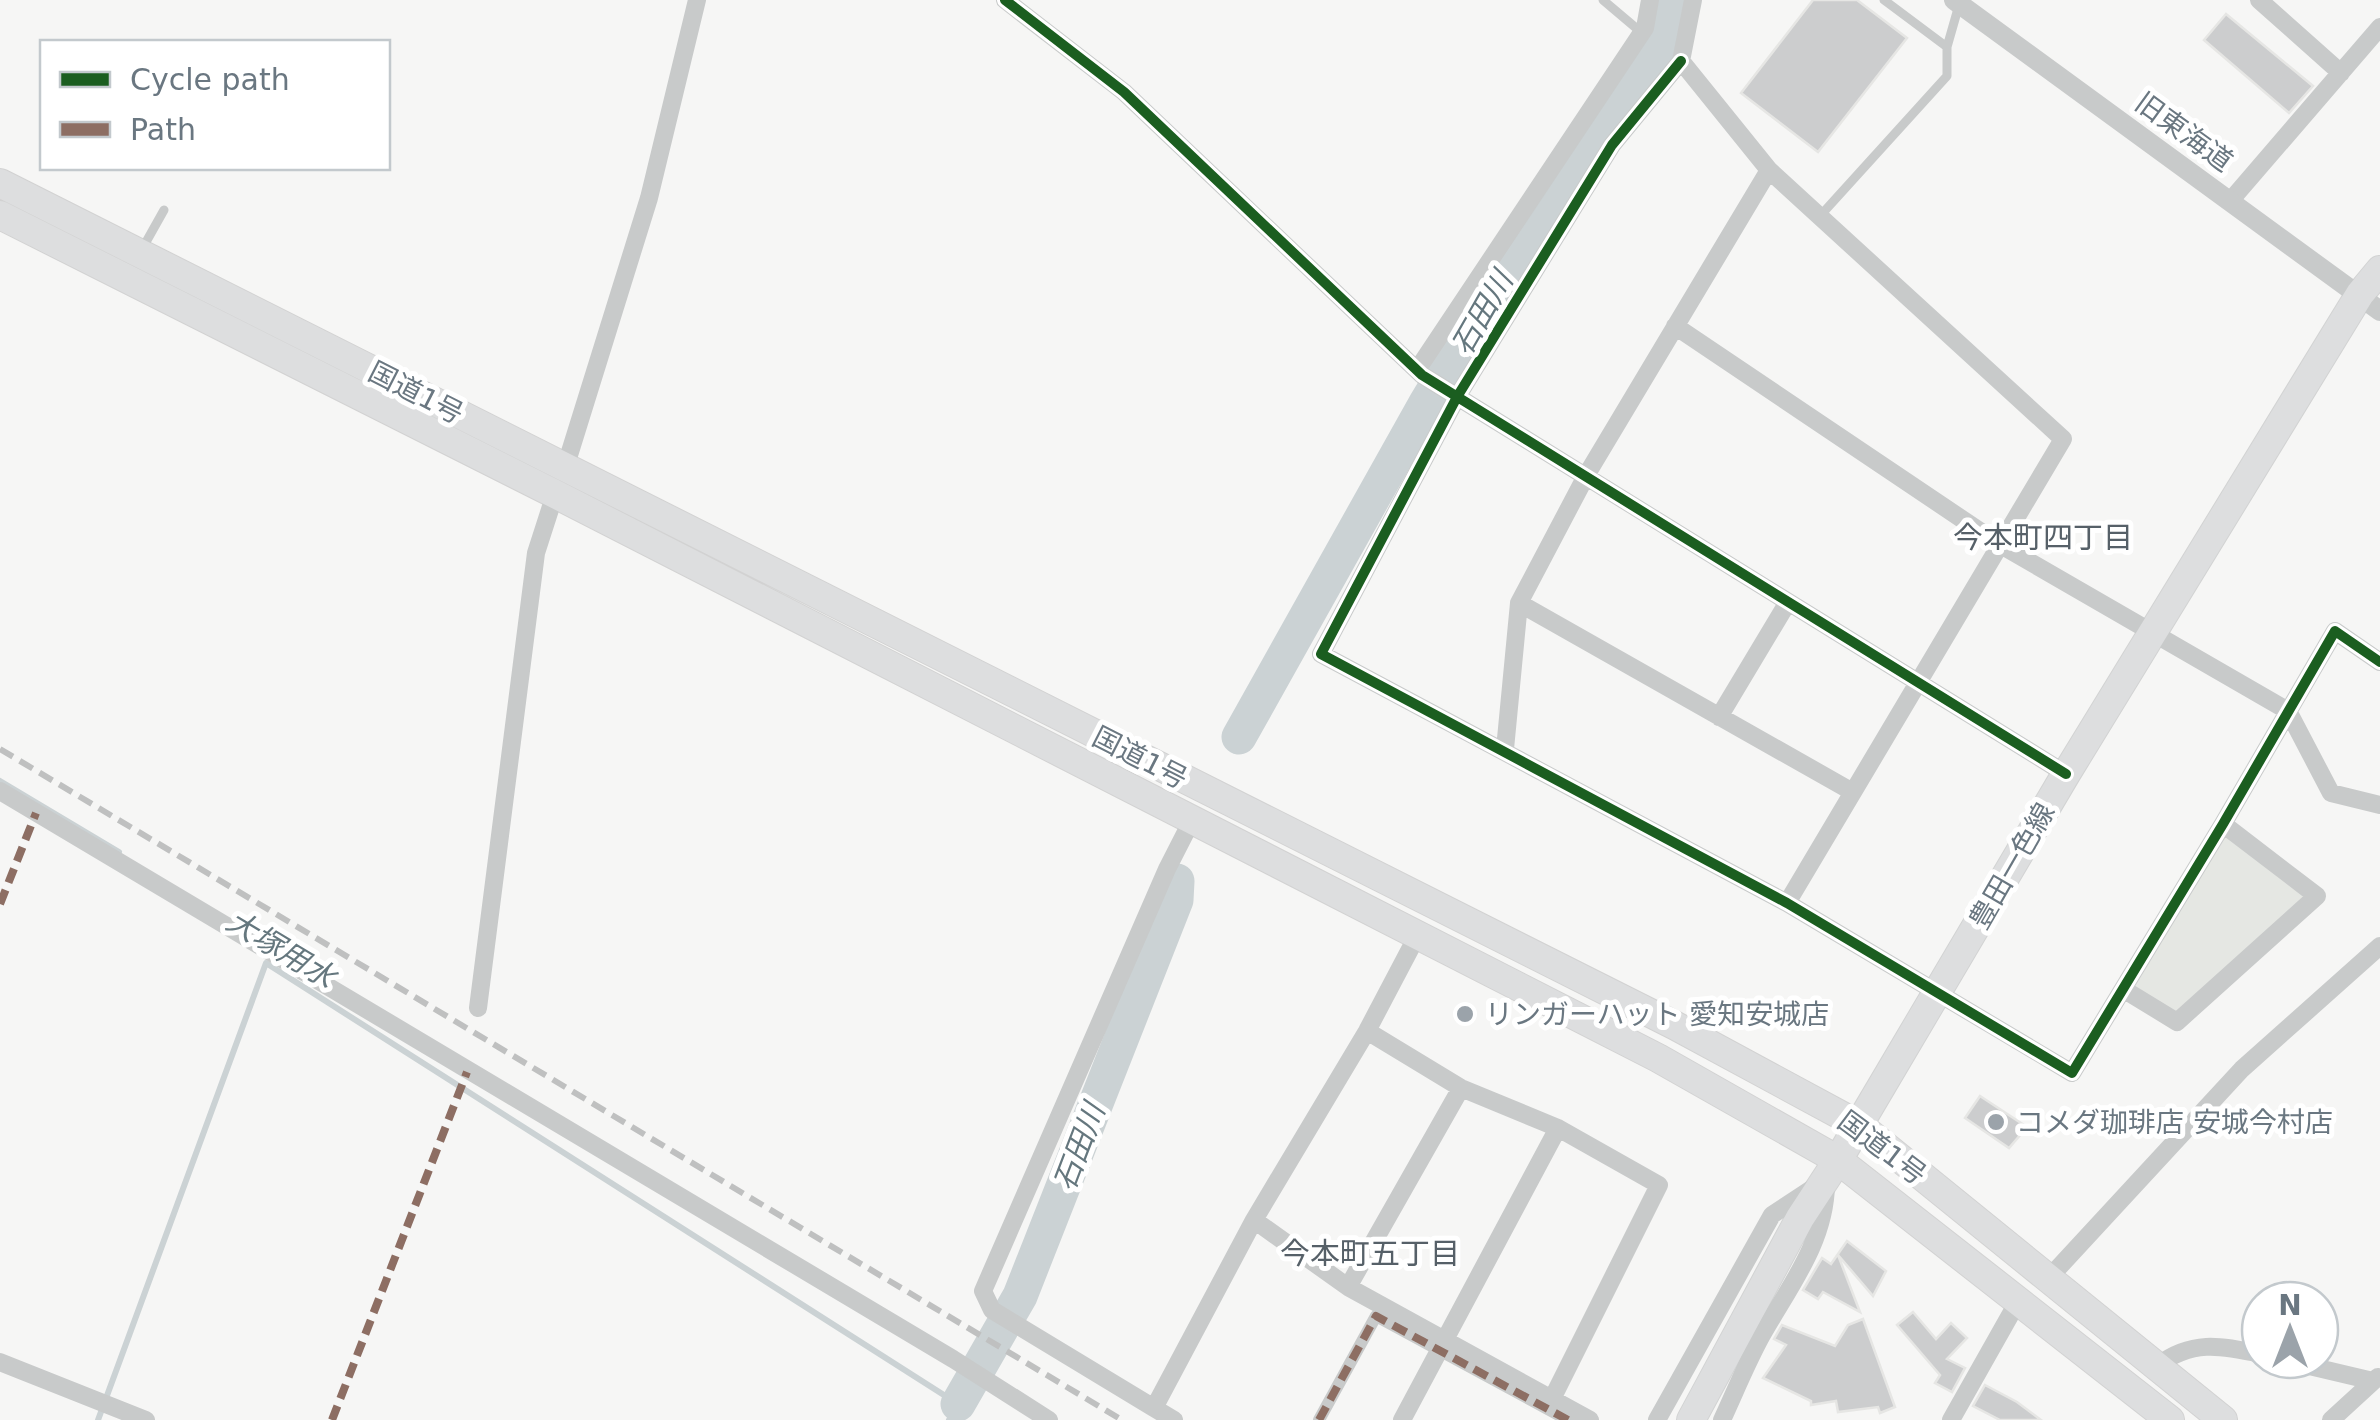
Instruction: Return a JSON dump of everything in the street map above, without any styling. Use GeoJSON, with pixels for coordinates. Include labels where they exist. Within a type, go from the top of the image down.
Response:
{"type":"FeatureCollection","features":[{"type":"Feature","properties":{"kind":"main road","name":"国道1号"},"geometry":{"type":"LineString","coordinates":[[0,184],[139,254],[1192,820],[1658,1058],[1832,1170],[2017,1302],[2170,1420]]}},
{"type":"Feature","properties":{"kind":"main road","name":"国道1号"},"geometry":{"type":"LineString","coordinates":[[0,215],[560,481],[1674,1026],[1860,1124],[2223,1420]]}},
{"type":"Feature","properties":{"kind":"main road","name":"豊田一色線"},"geometry":{"type":"LineString","coordinates":[[1691,1420],[1800,1218],[1860,1124],[2066,774],[2152,634],[2370,302],[2380,270]]}},
{"type":"Feature","properties":{"kind":"street"},"geometry":{"type":"LineString","coordinates":[[478,1008],[536,552],[649,198],[698,0]]}},
{"type":"Feature","properties":{"kind":"street"},"geometry":{"type":"LineString","coordinates":[[1005,0],[1124,92],[1419,373],[2066,774]]}},
{"type":"Feature","properties":{"kind":"street"},"geometry":{"type":"LineString","coordinates":[[1419,373],[1642,33],[1650,0]]}},
{"type":"Feature","properties":{"kind":"street"},"geometry":{"type":"LineString","coordinates":[[1694,0],[1681,61],[1612,145],[1454,395],[1321,654],[1786,902],[2072,1073],[2334,631],[2380,662]]}},
{"type":"Feature","properties":{"kind":"street"},"geometry":{"type":"LineString","coordinates":[[2259,0],[2341,73]]}},
{"type":"Feature","properties":{"kind":"street","name":"旧東海道"},"geometry":{"type":"LineString","coordinates":[[1957,2],[2370,302]]}},
{"type":"Feature","properties":{"kind":"street"},"geometry":{"type":"LineString","coordinates":[[2231,200],[2380,27]]}},
{"type":"Feature","properties":{"kind":"street"},"geometry":{"type":"LineString","coordinates":[[1681,61],[1769,170],[2063,438],[1786,902]]}},
{"type":"Feature","properties":{"kind":"street"},"geometry":{"type":"LineString","coordinates":[[1505,750],[1519,603],[1587,474],[1769,170]]}},
{"type":"Feature","properties":{"kind":"street"},"geometry":{"type":"LineString","coordinates":[[1675,326],[1999,544],[2288,711],[2331,793],[2380,805]]}},
{"type":"Feature","properties":{"kind":"street"},"geometry":{"type":"LineString","coordinates":[[1719,716],[1788,602]]}},
{"type":"Feature","properties":{"kind":"street"},"geometry":{"type":"LineString","coordinates":[[1519,603],[1851,791]]}},
{"type":"Feature","properties":{"kind":"street"},"geometry":{"type":"LineString","coordinates":[[0,791],[1049,1420]]}},
{"type":"Feature","properties":{"kind":"street"},"geometry":{"type":"LineString","coordinates":[[1174,1420],[992,1310],[983,1291],[1192,820]]}},
{"type":"Feature","properties":{"kind":"street"},"geometry":{"type":"LineString","coordinates":[[2123,989],[2177,1022],[2317,896],[2223,824]]}},
{"type":"Feature","properties":{"kind":"street"},"geometry":{"type":"LineString","coordinates":[[1154,1408],[1254,1220],[1366,1031],[1416,936]]}},
{"type":"Feature","properties":{"kind":"street"},"geometry":{"type":"LineString","coordinates":[[2047,1280],[2242,1068],[2380,946]]}},
{"type":"Feature","properties":{"kind":"street"},"geometry":{"type":"LineString","coordinates":[[1366,1031],[1461,1088],[1558,1128],[1659,1185],[1552,1399]]}},
{"type":"Feature","properties":{"kind":"street"},"geometry":{"type":"LineString","coordinates":[[1348,1287],[1461,1088]]}},
{"type":"Feature","properties":{"kind":"street"},"geometry":{"type":"LineString","coordinates":[[1402,1420],[1558,1128]]}},
{"type":"Feature","properties":{"kind":"street"},"geometry":{"type":"LineString","coordinates":[[1657,1420],[1772,1215],[1832,1170]]}},
{"type":"Feature","properties":{"kind":"street"},"geometry":{"type":"LineString","coordinates":[[1722,1420],[1760,1339],[1814,1245],[1832,1170]]}},
{"type":"Feature","properties":{"kind":"street"},"geometry":{"type":"LineString","coordinates":[[1254,1220],[1348,1287],[1568,1420]]}},
{"type":"Feature","properties":{"kind":"street"},"geometry":{"type":"LineString","coordinates":[[1951,1420],[2017,1302]]}},
{"type":"Feature","properties":{"kind":"street"},"geometry":{"type":"LineString","coordinates":[[1319,1420],[1376,1316],[1590,1420]]}},
{"type":"Feature","properties":{"kind":"street"},"geometry":{"type":"LineString","coordinates":[[2157,1366],[2184,1348],[2240,1350]]}},
{"type":"Feature","properties":{"kind":"street"},"geometry":{"type":"LineString","coordinates":[[0,1362],[146,1420]]}},
{"type":"Feature","properties":{"kind":"street"},"geometry":{"type":"LineString","coordinates":[[2340,1371],[2377,1378]]}},
{"type":"Feature","properties":{"kind":"street"},"geometry":{"type":"LineString","coordinates":[[2331,1420],[2377,1378]]}},
{"type":"Feature","properties":{"kind":"lane"},"geometry":{"type":"LineString","coordinates":[[1603,0],[1642,33]]}},
{"type":"Feature","properties":{"kind":"lane"},"geometry":{"type":"LineString","coordinates":[[1884,0],[1947,47]]}},
{"type":"Feature","properties":{"kind":"lane"},"geometry":{"type":"LineString","coordinates":[[1820,216],[1947,76],[1947,47],[1957,2]]}},
{"type":"Feature","properties":{"kind":"lane"},"geometry":{"type":"LineString","coordinates":[[139,254],[164,210]]}},
{"type":"Feature","properties":{"kind":"shaded area"},"geometry":{"type":"Polygon","coordinates":[[[2226,834],[2305,897],[2175,1013],[2135,986],[2226,834]]]}},
{"type":"Feature","properties":{"kind":"building"},"geometry":{"type":"Polygon","coordinates":[[[1813,0],[1857,0],[1907,38],[1818,152],[1741,93],[1813,0]]]}},
{"type":"Feature","properties":{"kind":"building"},"geometry":{"type":"Polygon","coordinates":[[[2226,14],[2313,86],[2289,113],[2204,40],[2226,14]]]}},
{"type":"Feature","properties":{"kind":"building","name":"コメダ珈琲店 安城今村店"},"geometry":{"type":"Polygon","coordinates":[[[1980,1096],[2027,1127],[2009,1148],[1965,1118],[1980,1096]]]}},
{"type":"Feature","properties":{"kind":"building"},"geometry":{"type":"Polygon","coordinates":[[[1847,1241],[1886,1271],[1873,1296],[1838,1255],[1860,1312],[1823,1292],[1818,1299],[1803,1290],[1822,1258],[1831,1264],[1847,1241]]]}},
{"type":"Feature","properties":{"kind":"building"},"geometry":{"type":"Polygon","coordinates":[[[1913,1312],[1936,1339],[1951,1323],[1967,1338],[1947,1359],[1965,1368],[1952,1392],[1935,1383],[1940,1375],[1897,1325],[1913,1312]]]}},
{"type":"Feature","properties":{"kind":"building"},"geometry":{"type":"Polygon","coordinates":[[[1863,1319],[1895,1407],[1880,1413],[1878,1407],[1838,1412],[1836,1401],[1811,1405],[1811,1401],[1763,1378],[1786,1345],[1774,1339],[1782,1325],[1835,1346],[1848,1325],[1863,1319]]]}},
{"type":"Feature","properties":{"kind":"building"},"geometry":{"type":"Polygon","coordinates":[[[1985,1385],[2041,1420],[2000,1420],[1973,1406],[1985,1385]]]}},
{"type":"Feature","properties":{"kind":"waterway","name":"石田川"},"geometry":{"type":"LineString","coordinates":[[1239,737],[1426,403],[1516,254],[1644,76],[1662,44],[1671,0]]}},
{"type":"Feature","properties":{"kind":"waterway","name":"大塚用水"},"geometry":{"type":"LineString","coordinates":[[0,781],[119,852]]}},
{"type":"Feature","properties":{"kind":"waterway","name":"石田川"},"geometry":{"type":"LineString","coordinates":[[958,1404],[1020,1296],[1176,900],[1177,881]]}},
{"type":"Feature","properties":{"kind":"waterway"},"geometry":{"type":"LineString","coordinates":[[98,1420],[266,963],[958,1404],[949,1420]]}},
{"type":"Feature","properties":{"kind":"railway"},"geometry":{"type":"LineString","coordinates":[[0,749],[1122,1420]]}},
{"type":"Feature","properties":{"kind":"marked path"},"geometry":{"type":"LineString","coordinates":[[0,904],[36,813]]}},
{"type":"Feature","properties":{"kind":"marked path"},"geometry":{"type":"LineString","coordinates":[[332,1420],[467,1072]]}},
{"type":"Feature","properties":{"kind":"marked path"},"geometry":{"type":"LineString","coordinates":[[1319,1420],[1376,1316],[1568,1420]]}},
{"type":"Feature","properties":{"kind":"cycle path"},"geometry":{"type":"LineString","coordinates":[[1005,0],[1124,92],[1422,375],[2066,774]]}},
{"type":"Feature","properties":{"kind":"cycle path"},"geometry":{"type":"LineString","coordinates":[[1681,61],[1612,145],[1457,397],[1321,654],[1787,903],[2072,1073],[2335,631],[2380,662]]}},
{"type":"Feature","properties":{"kind":"place","name":"リンガーハット 愛知安城店"},"geometry":{"type":"Point","coordinates":[1465,1014]}},
{"type":"Feature","properties":{"kind":"place","name":"コメダ珈琲店 安城今村店"},"geometry":{"type":"Point","coordinates":[1996,1122]}},
{"type":"Feature","properties":{"kind":"district","name":"今本町四丁目"},"geometry":{"type":"Point","coordinates":[2043,537]}},
{"type":"Feature","properties":{"kind":"district","name":"今本町五丁目"},"geometry":{"type":"Point","coordinates":[1370,1253]}}]}
